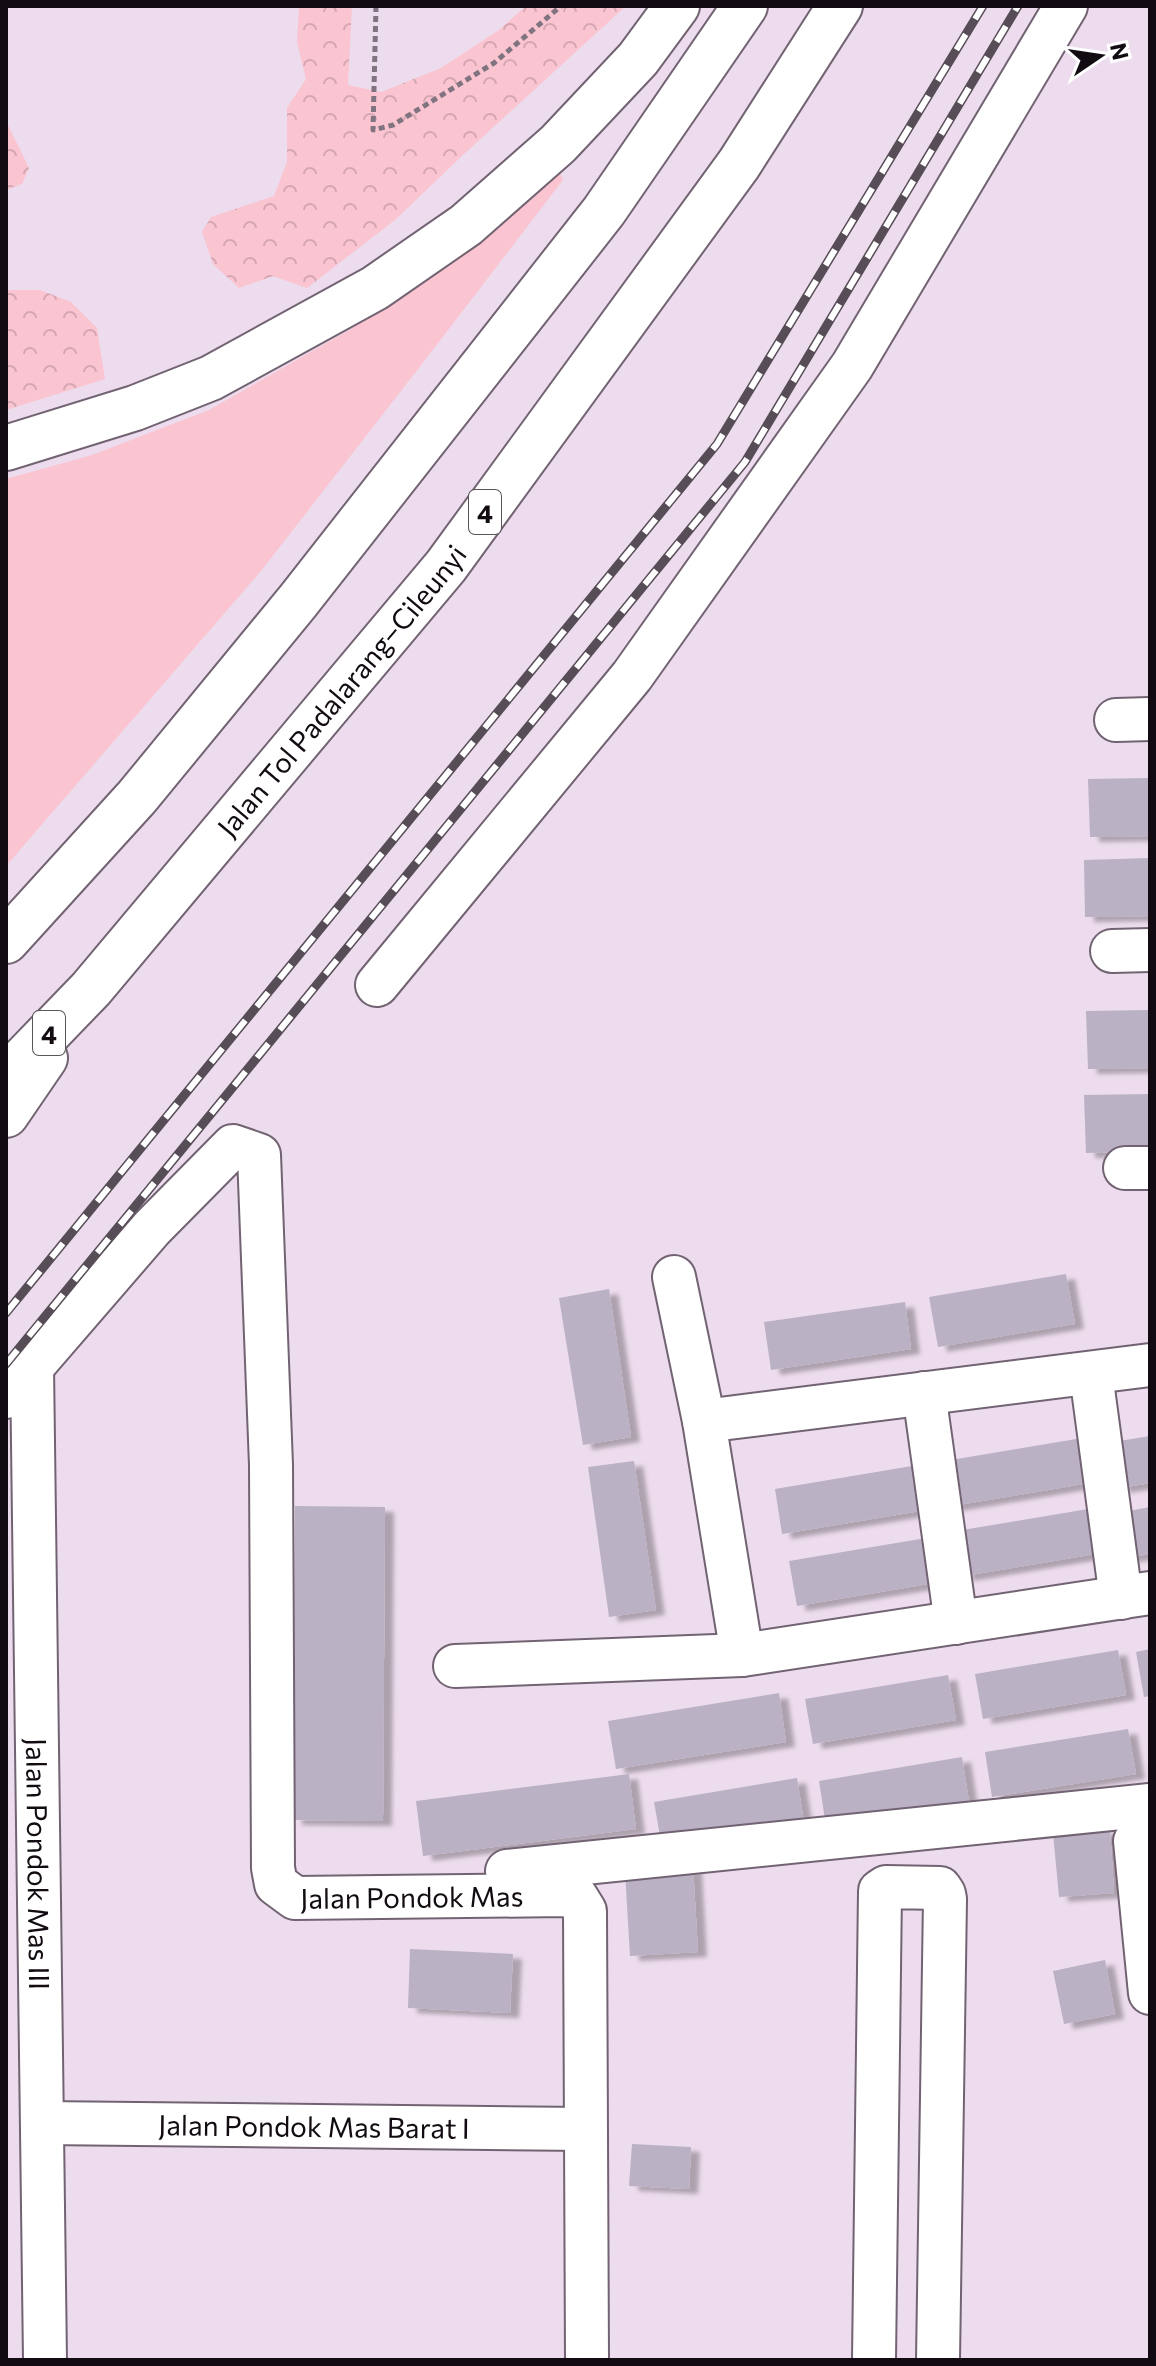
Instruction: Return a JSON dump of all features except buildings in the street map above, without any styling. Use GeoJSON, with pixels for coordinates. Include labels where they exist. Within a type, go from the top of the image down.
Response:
{"type":"FeatureCollection","features":[{"type":"Feature","properties":{"kind":"highway"},"geometry":{"type":"LineString","coordinates":[[6,448],[135,408],[211,378],[375,288],[466,225],[558,144],[638,59],[677,6]]}},
{"type":"Feature","properties":{"kind":"highway"},"geometry":{"type":"LineString","coordinates":[[6,941],[137,797],[298,601],[604,211],[745,6]]}},
{"type":"Feature","properties":{"kind":"highway","name":"Jalan Tol Padalarang–Cileunyi"},"geometry":{"type":"LineString","coordinates":[[6,1077],[91,989],[446,566],[739,164],[840,6]]}},
{"type":"Feature","properties":{"kind":"highway"},"geometry":{"type":"LineString","coordinates":[[6,1115],[91,989]]}},
{"type":"Feature","properties":{"kind":"street"},"geometry":{"type":"LineString","coordinates":[[377,985],[632,676],[852,366],[1066,6]]}},
{"type":"Feature","properties":{"kind":"street","name":"Jalan Pondok Mas"},"geometry":{"type":"LineString","coordinates":[[19,1381],[152,1228],[233,1146],[259,1155],[271,1465],[273,1868],[276,1884],[295,1898],[564,1895],[577,1898],[585,1911],[587,2360]]}},
{"type":"Feature","properties":{"kind":"street"},"geometry":{"type":"LineString","coordinates":[[674,1277],[704,1421],[742,1655]]}},
{"type":"Feature","properties":{"kind":"street"},"geometry":{"type":"LineString","coordinates":[[704,1421],[1150,1365]]}},
{"type":"Feature","properties":{"kind":"street"},"geometry":{"type":"LineString","coordinates":[[455,1666],[742,1655],[1135,1596],[1091,1374]]}},
{"type":"Feature","properties":{"kind":"street","name":"Jalan Pondok Mas III"},"geometry":{"type":"LineString","coordinates":[[19,1381],[42,2123],[45,2360]]}},
{"type":"Feature","properties":{"kind":"street"},"geometry":{"type":"LineString","coordinates":[[924,1393],[956,1623]]}},
{"type":"Feature","properties":{"kind":"street"},"geometry":{"type":"LineString","coordinates":[[462,1875],[644,1858],[1142,1823],[1150,1993]]}},
{"type":"Feature","properties":{"kind":"street"},"geometry":{"type":"LineString","coordinates":[[874,2360],[880,1891],[886,1887],[940,1888],[944,1894],[945,2003],[938,2360]]}},
{"type":"Feature","properties":{"kind":"street","name":"Jalan Pondok Mas Barat I"},"geometry":{"type":"LineString","coordinates":[[42,2123],[585,2129]]}},
{"type":"Feature","properties":{"kind":"path"},"geometry":{"type":"LineString","coordinates":[[376,6],[373,130],[393,125],[494,63],[561,6]]}},
{"type":"Feature","properties":{"kind":"green space"},"geometry":{"type":"Polygon","coordinates":[[[299,6],[352,6],[348,85],[381,92],[441,68],[499,30],[526,6],[626,6],[395,220],[307,288],[273,276],[239,288],[213,264],[202,232],[211,217],[274,196],[287,162],[287,108],[306,79],[297,42],[299,6]]]}},
{"type":"Feature","properties":{"kind":"green space"},"geometry":{"type":"Polygon","coordinates":[[[6,121],[29,168],[22,184],[6,190],[6,121]]]}},
{"type":"Feature","properties":{"kind":"green space"},"geometry":{"type":"Polygon","coordinates":[[[560,173],[563,180],[261,571],[6,866],[6,479],[92,455],[209,410],[351,329],[483,235],[560,173]]]}},
{"type":"Feature","properties":{"kind":"green space"},"geometry":{"type":"Polygon","coordinates":[[[6,290],[40,290],[71,302],[97,328],[105,379],[6,410],[6,290]]]}},
{"type":"Feature","properties":{"kind":"railway"},"geometry":{"type":"LineString","coordinates":[[6,1313],[717,444],[983,6]]}},
{"type":"Feature","properties":{"kind":"railway"},"geometry":{"type":"LineString","coordinates":[[6,1364],[745,462],[1018,6]]}}]}
